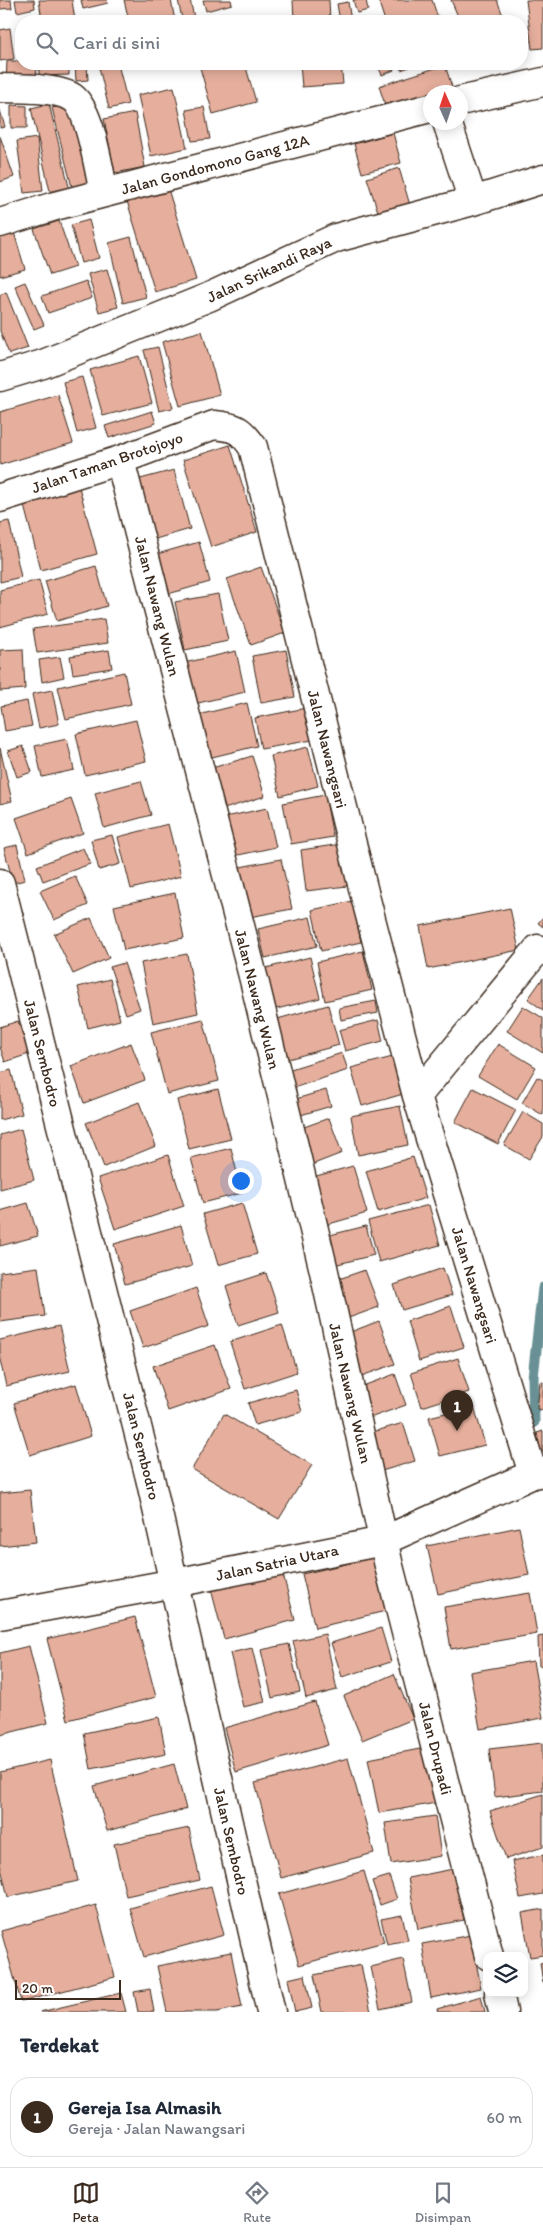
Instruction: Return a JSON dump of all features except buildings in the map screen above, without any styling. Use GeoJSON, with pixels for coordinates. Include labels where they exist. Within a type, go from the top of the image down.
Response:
{"type":"FeatureCollection","features":[{"type":"Feature","properties":{"kind":"street"},"geometry":{"type":"LineString","coordinates":[[468,99],[543,82]]}},
{"type":"Feature","properties":{"kind":"street"},"geometry":{"type":"LineString","coordinates":[[0,88],[36,90],[72,97],[80,105],[88,125],[104,193]]}},
{"type":"Feature","properties":{"kind":"street","name":"Jalan Gondomono Gang 12A"},"geometry":{"type":"LineString","coordinates":[[0,223],[104,193],[423,110]]}},
{"type":"Feature","properties":{"kind":"street"},"geometry":{"type":"LineString","coordinates":[[450,130],[473,201]]}},
{"type":"Feature","properties":{"kind":"street","name":"Jalan Srikandi Raya"},"geometry":{"type":"LineString","coordinates":[[0,377],[43,364],[209,297],[336,238],[473,201],[543,179]]}},
{"type":"Feature","properties":{"kind":"street","name":"Jalan Taman Brotojoyo"},"geometry":{"type":"LineString","coordinates":[[0,498],[120,460],[214,425]]}},
{"type":"Feature","properties":{"kind":"street","name":"Jalan Nawangsari"},"geometry":{"type":"LineString","coordinates":[[214,425],[230,427],[242,432],[253,447],[417,1096],[538,1473]]}},
{"type":"Feature","properties":{"kind":"street","name":"Jalan Nawang Wulan"},"geometry":{"type":"LineString","coordinates":[[120,460],[256,984],[324,1267],[383,1541]]}},
{"type":"Feature","properties":{"kind":"street","name":"Jalan Sembodro"},"geometry":{"type":"LineString","coordinates":[[0,883],[175,1584],[181,1620],[272,2012]]}},
{"type":"Feature","properties":{"kind":"street"},"geometry":{"type":"LineString","coordinates":[[417,1096],[538,949]]}},
{"type":"Feature","properties":{"kind":"street","name":"Jalan Satria Utara"},"geometry":{"type":"LineString","coordinates":[[0,1615],[175,1584],[383,1541],[538,1473]]}},
{"type":"Feature","properties":{"kind":"street","name":"Jalan Drupadi"},"geometry":{"type":"LineString","coordinates":[[383,1541],[488,1952]]}},
{"type":"Feature","properties":{"kind":"street"},"geometry":{"type":"LineString","coordinates":[[500,1997],[504,2012]]}},
{"type":"Feature","properties":{"kind":"waterway"},"geometry":{"type":"LineString","coordinates":[[534,1422],[533,1377],[543,1288]]}},
{"type":"Feature","properties":{"kind":"place","name":"Gereja Isa Almasih"},"geometry":{"type":"Point","coordinates":[457,1431]}}]}
